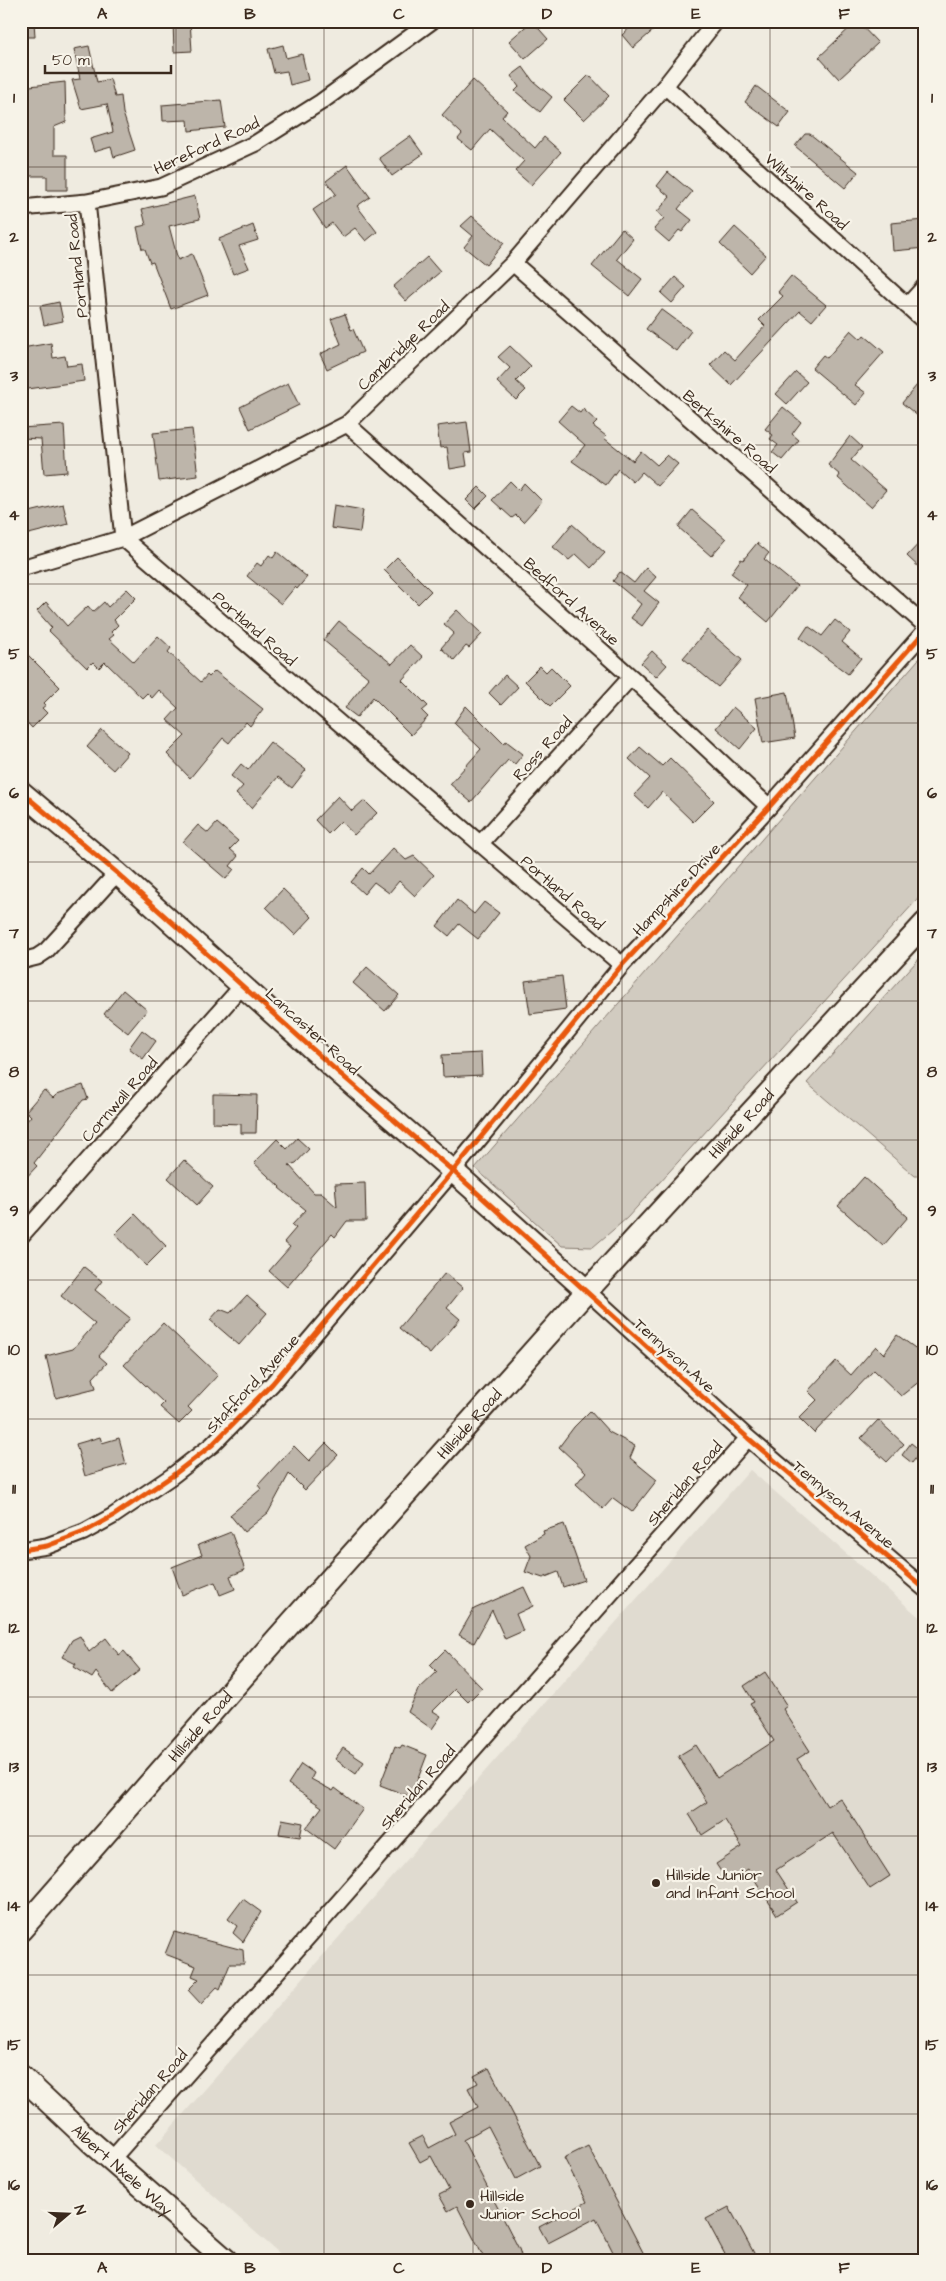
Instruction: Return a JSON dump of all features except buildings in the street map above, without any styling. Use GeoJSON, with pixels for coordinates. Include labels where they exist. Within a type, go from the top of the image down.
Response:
{"type":"FeatureCollection","features":[{"type":"Feature","properties":{"kind":"main road","name":"Lancaster Road"},"geometry":{"type":"LineString","coordinates":[[21,792],[117,873],[244,985],[337,1071],[453,1171],[586,1291]]}},
{"type":"Feature","properties":{"kind":"main road","name":"Hillside Road"},"geometry":{"type":"LineString","coordinates":[[21,1930],[586,1291],[925,923]]}},
{"type":"Feature","properties":{"kind":"main road","name":"Albert Nxele Way"},"geometry":{"type":"LineString","coordinates":[[21,2076],[226,2260]]}},
{"type":"Feature","properties":{"kind":"street","name":"Hereford Road"},"geometry":{"type":"LineString","coordinates":[[21,208],[87,202],[161,187],[256,143],[321,102],[432,21]]}},
{"type":"Feature","properties":{"kind":"street","name":"Cambridge Road"},"geometry":{"type":"LineString","coordinates":[[21,568],[123,538],[347,424],[513,262],[665,86],[716,21]]}},
{"type":"Feature","properties":{"kind":"street","name":"Wiltshire Road"},"geometry":{"type":"LineString","coordinates":[[665,86],[925,322]]}},
{"type":"Feature","properties":{"kind":"street","name":"Portland Road"},"geometry":{"type":"LineString","coordinates":[[87,202],[123,538],[622,965]]}},
{"type":"Feature","properties":{"kind":"street","name":"Berkshire Road"},"geometry":{"type":"LineString","coordinates":[[513,262],[925,625]]}},
{"type":"Feature","properties":{"kind":"street"},"geometry":{"type":"LineString","coordinates":[[907,306],[925,286]]}},
{"type":"Feature","properties":{"kind":"street","name":"Bedford Avenue"},"geometry":{"type":"LineString","coordinates":[[347,424],[631,677],[770,807]]}},
{"type":"Feature","properties":{"kind":"street","name":"Hampshire Drive"},"geometry":{"type":"LineString","coordinates":[[453,1171],[622,965],[770,807],[925,631]]}},
{"type":"Feature","properties":{"kind":"street","name":"Ross Road"},"geometry":{"type":"LineString","coordinates":[[480,844],[631,677]]}},
{"type":"Feature","properties":{"kind":"street"},"geometry":{"type":"LineString","coordinates":[[21,961],[37,957],[46,952],[117,873]]}},
{"type":"Feature","properties":{"kind":"street","name":"Cornwall Road"},"geometry":{"type":"LineString","coordinates":[[21,1236],[244,985]]}},
{"type":"Feature","properties":{"kind":"street","name":"Stafford Avenue"},"geometry":{"type":"LineString","coordinates":[[21,1550],[47,1546],[84,1532],[113,1516],[172,1476],[212,1445],[272,1384],[453,1171]]}},
{"type":"Feature","properties":{"kind":"street","name":"Tennyson Ave"},"geometry":{"type":"LineString","coordinates":[[586,1291],[748,1438]]}},
{"type":"Feature","properties":{"kind":"street","name":"Tennyson Avenue"},"geometry":{"type":"LineString","coordinates":[[748,1438],[925,1589]]}},
{"type":"Feature","properties":{"kind":"street","name":"Sheridan Road"},"geometry":{"type":"LineString","coordinates":[[112,2159],[748,1438]]}},
{"type":"Feature","properties":{"kind":"shaded area"},"geometry":{"type":"Polygon","coordinates":[[[925,652],[925,891],[627,1218],[593,1247],[562,1246],[475,1168],[925,652]]]}},
{"type":"Feature","properties":{"kind":"shaded area"},"geometry":{"type":"Polygon","coordinates":[[[925,952],[925,1176],[915,1176],[807,1083],[925,952]]]}},
{"type":"Feature","properties":{"kind":"shaded area","name":"Hillside Junior and Infant School"},"geometry":{"type":"Polygon","coordinates":[[[750,1470],[925,1622],[925,2260],[287,2260],[156,2145],[750,1470]]]}},
{"type":"Feature","properties":{"kind":"cycle path"},"geometry":{"type":"LineString","coordinates":[[21,1550],[47,1546],[84,1532],[113,1516],[172,1476],[212,1445],[272,1384],[453,1171],[622,965],[769,807],[925,631]]}},
{"type":"Feature","properties":{"kind":"cycle path"},"geometry":{"type":"LineString","coordinates":[[21,792],[117,873],[337,1071],[453,1171],[748,1438],[925,1589]]}},
{"type":"Feature","properties":{"kind":"place","name":"Hillside Junior and Infant School"},"geometry":{"type":"Point","coordinates":[656,1883]}},
{"type":"Feature","properties":{"kind":"place","name":"Hillside Junior School"},"geometry":{"type":"Point","coordinates":[470,2204]}}]}
